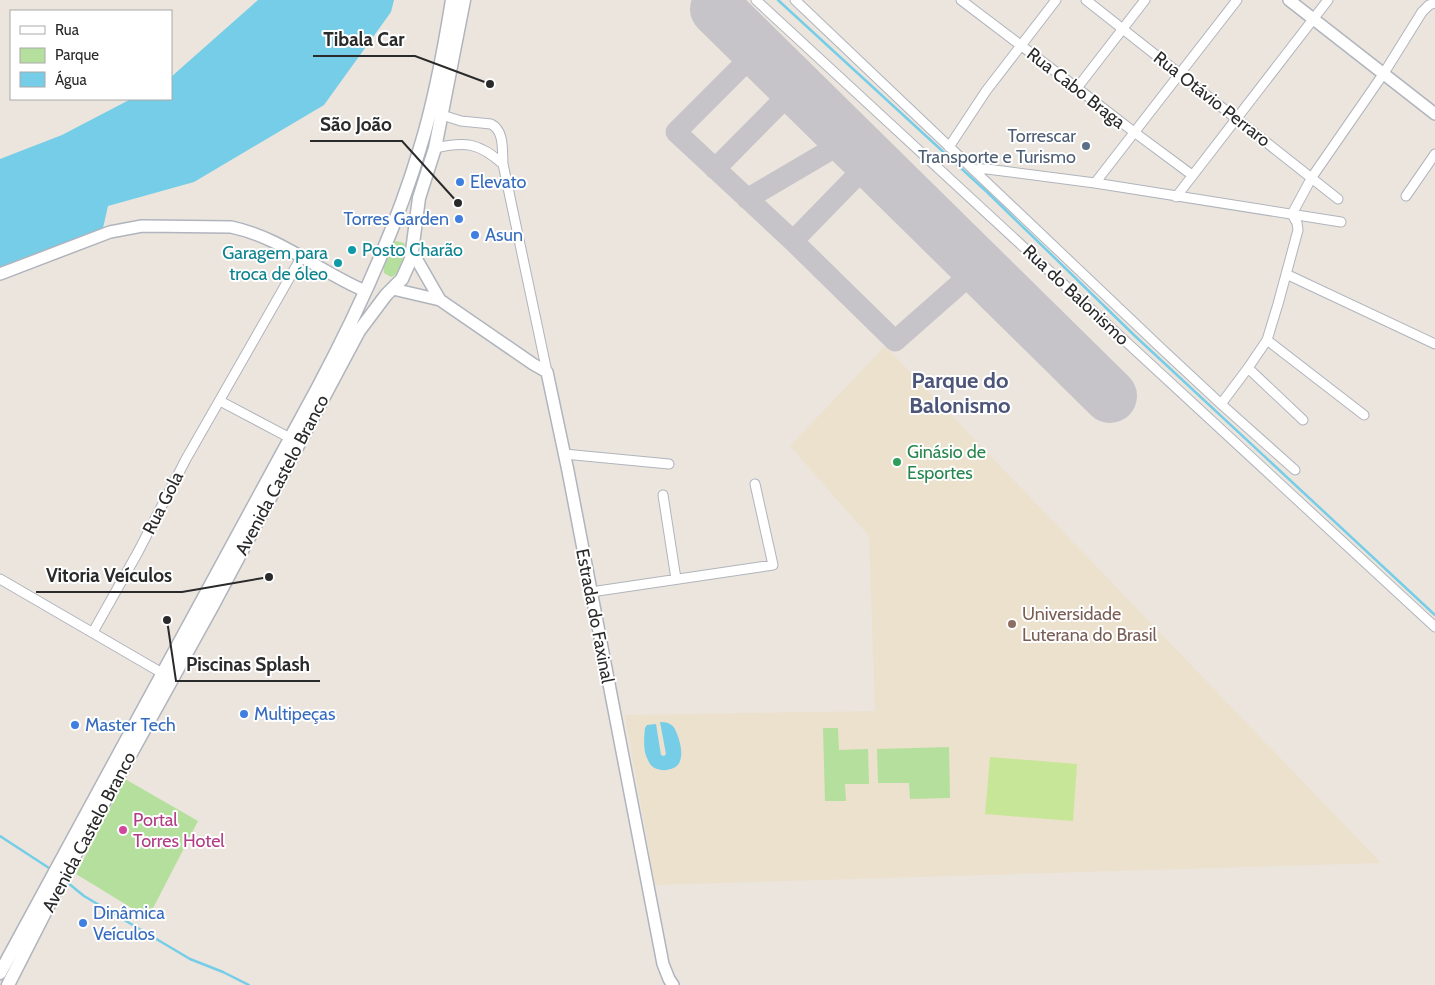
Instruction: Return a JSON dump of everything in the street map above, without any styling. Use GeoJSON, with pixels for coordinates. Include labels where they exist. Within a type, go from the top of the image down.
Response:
{"type":"FeatureCollection","features":[{"type":"Feature","properties":{"kind":"main road","name":"Avenida Castelo Branco"},"geometry":{"type":"LineString","coordinates":[[0,973],[334,358],[374,272],[405,192],[425,132],[444,51],[452,0]]}},
{"type":"Feature","properties":{"kind":"main road","name":"Avenida Castelo Branco"},"geometry":{"type":"LineString","coordinates":[[8,985],[65,873],[213,604],[359,331],[408,269],[413,250],[419,198],[435,148],[464,0]]}},
{"type":"Feature","properties":{"kind":"main road"},"geometry":{"type":"LineString","coordinates":[[389,234],[397,231],[405,233],[410,237],[413,250]]}},
{"type":"Feature","properties":{"kind":"main road"},"geometry":{"type":"LineString","coordinates":[[374,272],[375,276],[389,292]]}},
{"type":"Feature","properties":{"kind":"main road"},"geometry":{"type":"LineString","coordinates":[[365,291],[389,292]]}},
{"type":"Feature","properties":{"kind":"street","name":"Rua do Balonismo"},"geometry":{"type":"LineString","coordinates":[[756,0],[1435,627]]}},
{"type":"Feature","properties":{"kind":"street","name":"Rua do Balonismo"},"geometry":{"type":"LineString","coordinates":[[795,0],[1221,404],[1295,470]]}},
{"type":"Feature","properties":{"kind":"street"},"geometry":{"type":"LineString","coordinates":[[950,147],[986,90],[1056,0]]}},
{"type":"Feature","properties":{"kind":"street","name":"Rua Otávio Perraro"},"geometry":{"type":"LineString","coordinates":[[1086,0],[1338,199]]}},
{"type":"Feature","properties":{"kind":"street"},"geometry":{"type":"LineString","coordinates":[[1077,88],[1145,0]]}},
{"type":"Feature","properties":{"kind":"street"},"geometry":{"type":"LineString","coordinates":[[1095,183],[1237,0]]}},
{"type":"Feature","properties":{"kind":"street"},"geometry":{"type":"LineString","coordinates":[[1289,0],[1435,114]]}},
{"type":"Feature","properties":{"kind":"street"},"geometry":{"type":"LineString","coordinates":[[1176,196],[1328,0]]}},
{"type":"Feature","properties":{"kind":"street","name":"Rua Cabo Braga"},"geometry":{"type":"LineString","coordinates":[[963,1],[1192,174]]}},
{"type":"Feature","properties":{"kind":"street"},"geometry":{"type":"LineString","coordinates":[[1292,214],[1312,177],[1384,73],[1422,12],[1429,5],[1435,3]]}},
{"type":"Feature","properties":{"kind":"street"},"geometry":{"type":"LineString","coordinates":[[442,115],[461,121],[495,126],[500,135],[502,164],[547,372]]}},
{"type":"Feature","properties":{"kind":"street"},"geometry":{"type":"LineString","coordinates":[[435,148],[468,144],[486,151],[502,164]]}},
{"type":"Feature","properties":{"kind":"street"},"geometry":{"type":"LineString","coordinates":[[1406,196],[1435,154]]}},
{"type":"Feature","properties":{"kind":"street"},"geometry":{"type":"LineString","coordinates":[[973,169],[1095,183],[1341,222]]}},
{"type":"Feature","properties":{"kind":"street"},"geometry":{"type":"LineString","coordinates":[[1221,404],[1267,340],[1298,230],[1298,223],[1292,214]]}},
{"type":"Feature","properties":{"kind":"street"},"geometry":{"type":"LineString","coordinates":[[0,274],[110,232],[142,226],[231,227],[246,230],[302,256],[339,279],[365,291]]}},
{"type":"Feature","properties":{"kind":"street"},"geometry":{"type":"LineString","coordinates":[[413,250],[440,300]]}},
{"type":"Feature","properties":{"kind":"street","name":"Rua Gola"},"geometry":{"type":"LineString","coordinates":[[93,632],[138,552],[186,459],[302,256]]}},
{"type":"Feature","properties":{"kind":"street"},"geometry":{"type":"LineString","coordinates":[[1286,274],[1435,344]]}},
{"type":"Feature","properties":{"kind":"street"},"geometry":{"type":"LineString","coordinates":[[389,292],[440,300],[547,372]]}},
{"type":"Feature","properties":{"kind":"street"},"geometry":{"type":"LineString","coordinates":[[1267,340],[1364,415]]}},
{"type":"Feature","properties":{"kind":"street"},"geometry":{"type":"LineString","coordinates":[[1248,368],[1302,420]]}},
{"type":"Feature","properties":{"kind":"street","name":"Estrada do Faxinal"},"geometry":{"type":"LineString","coordinates":[[547,372],[662,964],[673,985]]}},
{"type":"Feature","properties":{"kind":"street"},"geometry":{"type":"LineString","coordinates":[[220,401],[290,438]]}},
{"type":"Feature","properties":{"kind":"street"},"geometry":{"type":"LineString","coordinates":[[564,454],[669,464]]}},
{"type":"Feature","properties":{"kind":"street"},"geometry":{"type":"LineString","coordinates":[[591,592],[773,565],[755,484]]}},
{"type":"Feature","properties":{"kind":"street"},"geometry":{"type":"LineString","coordinates":[[663,495],[676,580]]}},
{"type":"Feature","properties":{"kind":"street"},"geometry":{"type":"LineString","coordinates":[[0,579],[162,673]]}},
{"type":"Feature","properties":{"kind":"shaded area","name":"Universidade Luterana do Brasil"},"geometry":{"type":"Polygon","coordinates":[[[885,346],[1381,863],[655,885],[625,715],[875,711],[869,536],[790,446],[885,346]]]}},
{"type":"Feature","properties":{"kind":"green space"},"geometry":{"type":"Polygon","coordinates":[[[396,241],[404,243],[407,249],[400,269],[391,277],[384,273],[384,265],[388,251],[396,241]]]}},
{"type":"Feature","properties":{"kind":"green space"},"geometry":{"type":"Polygon","coordinates":[[[823,728],[838,728],[839,750],[868,749],[869,784],[845,784],[846,801],[825,801],[823,728]]]}},
{"type":"Feature","properties":{"kind":"green space"},"geometry":{"type":"Polygon","coordinates":[[[949,747],[950,798],[910,799],[909,783],[878,783],[877,749],[949,747]]]}},
{"type":"Feature","properties":{"kind":"green space"},"geometry":{"type":"Polygon","coordinates":[[[990,757],[1077,764],[1073,821],[985,814],[990,757]]]}},
{"type":"Feature","properties":{"kind":"green space"},"geometry":{"type":"Polygon","coordinates":[[[125,779],[198,821],[148,918],[76,874],[125,779]]]}},
{"type":"Feature","properties":{"kind":"water"},"geometry":{"type":"Polygon","coordinates":[[[258,0],[394,0],[391,12],[324,105],[194,182],[108,206],[103,228],[0,267],[0,159],[62,135],[129,100],[172,100],[172,76],[258,0]]]}},
{"type":"Feature","properties":{"kind":"water"},"geometry":{"type":"Polygon","coordinates":[[[660,722],[669,723],[673,726],[681,747],[679,764],[667,770],[660,770],[652,766],[645,751],[645,728],[647,725],[656,724],[661,755],[664,756],[666,754],[660,722]]]}},
{"type":"Feature","properties":{"kind":"waterway"},"geometry":{"type":"LineString","coordinates":[[778,0],[987,192],[1134,335],[1435,615]]}},
{"type":"Feature","properties":{"kind":"waterway"},"geometry":{"type":"LineString","coordinates":[[0,836],[49,868]]}},
{"type":"Feature","properties":{"kind":"waterway"},"geometry":{"type":"LineString","coordinates":[[68,883],[84,896],[190,959],[249,985]]}},
{"type":"Feature","properties":{"kind":"taxiway"},"geometry":{"type":"LineString","coordinates":[[758,50],[676,132],[793,241],[895,341],[979,267]]}},
{"type":"Feature","properties":{"kind":"taxiway"},"geometry":{"type":"LineString","coordinates":[[715,169],[796,87]]}},
{"type":"Feature","properties":{"kind":"taxiway"},"geometry":{"type":"LineString","coordinates":[[747,199],[849,139]]}},
{"type":"Feature","properties":{"kind":"taxiway"},"geometry":{"type":"LineString","coordinates":[[793,241],[871,161]]}},
{"type":"Feature","properties":{"kind":"runway"},"geometry":{"type":"LineString","coordinates":[[717,9],[1110,396]]}},
{"type":"Feature","properties":{"kind":"place","name":"Tibala Car"},"geometry":{"type":"Point","coordinates":[490,84]}},
{"type":"Feature","properties":{"kind":"place","name":"Torrescar Transporte e Turismo"},"geometry":{"type":"Point","coordinates":[1086,146]}},
{"type":"Feature","properties":{"kind":"place","name":"Elevato"},"geometry":{"type":"Point","coordinates":[460,182]}},
{"type":"Feature","properties":{"kind":"place","name":"São João"},"geometry":{"type":"Point","coordinates":[458,203]}},
{"type":"Feature","properties":{"kind":"place","name":"Torres Garden"},"geometry":{"type":"Point","coordinates":[459,219]}},
{"type":"Feature","properties":{"kind":"place","name":"Asun"},"geometry":{"type":"Point","coordinates":[475,235]}},
{"type":"Feature","properties":{"kind":"place","name":"Posto Charão"},"geometry":{"type":"Point","coordinates":[352,250]}},
{"type":"Feature","properties":{"kind":"place","name":"Garagem para troca de óleo"},"geometry":{"type":"Point","coordinates":[338,263]}},
{"type":"Feature","properties":{"kind":"place","name":"Ginásio de Esportes"},"geometry":{"type":"Point","coordinates":[897,462]}},
{"type":"Feature","properties":{"kind":"place","name":"Vitoria Veículos"},"geometry":{"type":"Point","coordinates":[269,577]}},
{"type":"Feature","properties":{"kind":"place","name":"Piscinas Splash"},"geometry":{"type":"Point","coordinates":[167,620]}},
{"type":"Feature","properties":{"kind":"place","name":"Universidade Luterana do Brasil"},"geometry":{"type":"Point","coordinates":[1012,624]}},
{"type":"Feature","properties":{"kind":"place","name":"Multipeças"},"geometry":{"type":"Point","coordinates":[244,714]}},
{"type":"Feature","properties":{"kind":"place","name":"Master Tech"},"geometry":{"type":"Point","coordinates":[75,725]}},
{"type":"Feature","properties":{"kind":"place","name":"Portal Torres Hotel"},"geometry":{"type":"Point","coordinates":[123,830]}},
{"type":"Feature","properties":{"kind":"place","name":"Dinâmica Veículos"},"geometry":{"type":"Point","coordinates":[83,923]}},
{"type":"Feature","properties":{"kind":"district","name":"Parque do Balonismo"},"geometry":{"type":"Point","coordinates":[960,392]}}]}
